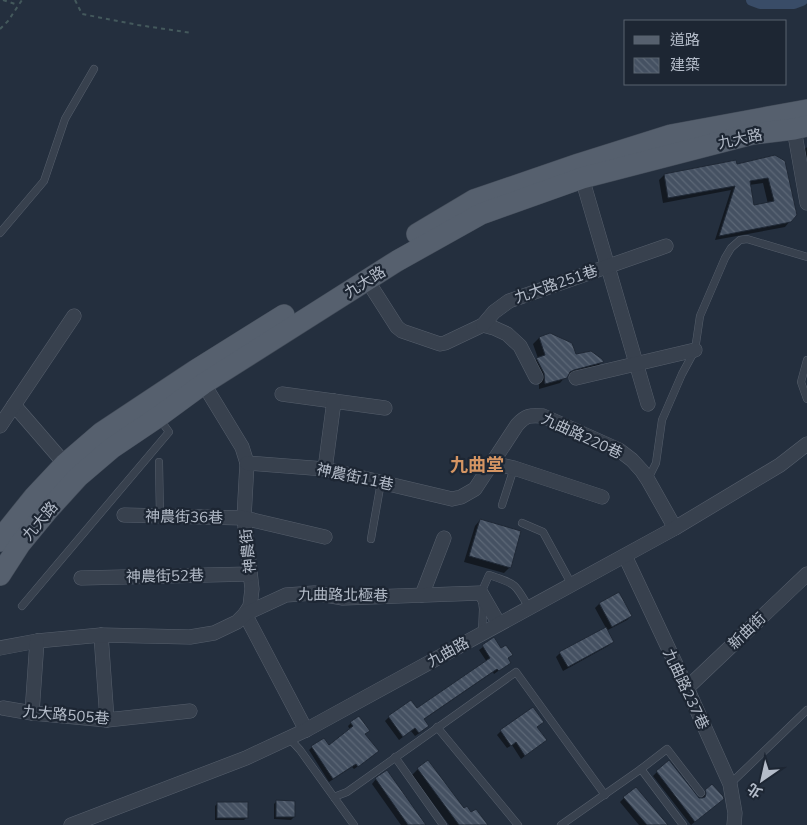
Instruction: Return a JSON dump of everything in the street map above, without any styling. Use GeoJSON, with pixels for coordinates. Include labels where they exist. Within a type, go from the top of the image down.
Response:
{"type":"FeatureCollection","features":[{"type":"Feature","properties":{"kind":"main road","name":"九大路"},"geometry":{"type":"LineString","coordinates":[[0,575],[20,544],[78,477],[112,448],[158,417],[199,377],[359,268],[474,200],[671,135],[807,110]]}},
{"type":"Feature","properties":{"kind":"main road","name":"九大路"},"geometry":{"type":"LineString","coordinates":[[0,541],[34,497],[65,464],[102,433],[481,214],[582,178],[752,134],[800,128]]}},
{"type":"Feature","properties":{"kind":"street"},"geometry":{"type":"LineString","coordinates":[[800,128],[807,203]]}},
{"type":"Feature","properties":{"kind":"street","name":"九大路251巷"},"geometry":{"type":"LineString","coordinates":[[582,178],[648,404]]}},
{"type":"Feature","properties":{"kind":"street","name":"九大路251巷"},"geometry":{"type":"LineString","coordinates":[[483,325],[494,312],[509,301],[666,246]]}},
{"type":"Feature","properties":{"kind":"street"},"geometry":{"type":"LineString","coordinates":[[367,280],[397,328],[402,331],[440,344],[483,325],[494,328],[507,334],[520,346],[536,377]]}},
{"type":"Feature","properties":{"kind":"street"},"geometry":{"type":"LineString","coordinates":[[0,426],[74,316]]}},
{"type":"Feature","properties":{"kind":"street"},"geometry":{"type":"LineString","coordinates":[[576,378],[695,350]]}},
{"type":"Feature","properties":{"kind":"street","name":"神農街"},"geometry":{"type":"LineString","coordinates":[[199,377],[242,447],[248,463],[244,518],[252,589],[250,606],[245,614]]}},
{"type":"Feature","properties":{"kind":"street"},"geometry":{"type":"LineString","coordinates":[[282,394],[385,408]]}},
{"type":"Feature","properties":{"kind":"street"},"geometry":{"type":"LineString","coordinates":[[325,469],[334,401]]}},
{"type":"Feature","properties":{"kind":"street"},"geometry":{"type":"LineString","coordinates":[[14,405],[65,464]]}},
{"type":"Feature","properties":{"kind":"street","name":"九曲路220巷"},"geometry":{"type":"LineString","coordinates":[[461,497],[474,489],[523,418],[532,415],[543,416],[618,450],[632,460],[648,480],[675,528]]}},
{"type":"Feature","properties":{"kind":"street","name":"九曲路"},"geometry":{"type":"LineString","coordinates":[[71,825],[246,758],[306,730],[675,528],[780,465],[807,444]]}},
{"type":"Feature","properties":{"kind":"street","name":"神農街11巷"},"geometry":{"type":"LineString","coordinates":[[248,463],[325,469],[452,499],[461,497]]}},
{"type":"Feature","properties":{"kind":"street"},"geometry":{"type":"LineString","coordinates":[[492,463],[514,468],[602,497]]}},
{"type":"Feature","properties":{"kind":"street","name":"神農街36巷"},"geometry":{"type":"LineString","coordinates":[[124,515],[244,518],[325,537]]}},
{"type":"Feature","properties":{"kind":"street"},"geometry":{"type":"LineString","coordinates":[[422,595],[444,538]]}},
{"type":"Feature","properties":{"kind":"street","name":"九曲路237巷"},"geometry":{"type":"LineString","coordinates":[[625,556],[730,784],[735,812],[734,825]]}},
{"type":"Feature","properties":{"kind":"street","name":"神農街52巷"},"geometry":{"type":"LineString","coordinates":[[80,578],[250,574]]}},
{"type":"Feature","properties":{"kind":"street","name":"新曲街"},"geometry":{"type":"LineString","coordinates":[[687,688],[807,574]]}},
{"type":"Feature","properties":{"kind":"street","name":"九曲路北極巷"},"geometry":{"type":"LineString","coordinates":[[0,648],[37,641],[101,635],[190,637],[214,633],[237,622],[245,614],[286,595],[314,593],[343,598],[481,593]]}},
{"type":"Feature","properties":{"kind":"street"},"geometry":{"type":"LineString","coordinates":[[481,593],[499,624]]}},
{"type":"Feature","properties":{"kind":"street"},"geometry":{"type":"LineString","coordinates":[[245,614],[306,730]]}},
{"type":"Feature","properties":{"kind":"street"},"geometry":{"type":"LineString","coordinates":[[101,635],[107,720]]}},
{"type":"Feature","properties":{"kind":"street"},"geometry":{"type":"LineString","coordinates":[[32,712],[37,641]]}},
{"type":"Feature","properties":{"kind":"street","name":"九大路505巷"},"geometry":{"type":"LineString","coordinates":[[3,708],[107,720],[190,711]]}},
{"type":"Feature","properties":{"kind":"lane"},"geometry":{"type":"LineString","coordinates":[[0,233],[44,181],[65,119],[94,69]]}},
{"type":"Feature","properties":{"kind":"lane"},"geometry":{"type":"LineString","coordinates":[[648,480],[656,463],[662,420],[682,374],[695,350],[700,316],[731,248],[740,240],[747,239],[807,257]]}},
{"type":"Feature","properties":{"kind":"lane"},"geometry":{"type":"LineString","coordinates":[[807,360],[800,382],[807,399]]}},
{"type":"Feature","properties":{"kind":"lane"},"geometry":{"type":"LineString","coordinates":[[22,606],[168,432],[158,417]]}},
{"type":"Feature","properties":{"kind":"lane"},"geometry":{"type":"LineString","coordinates":[[159,462],[160,516]]}},
{"type":"Feature","properties":{"kind":"lane"},"geometry":{"type":"LineString","coordinates":[[502,505],[514,468]]}},
{"type":"Feature","properties":{"kind":"lane"},"geometry":{"type":"LineString","coordinates":[[371,539],[380,482]]}},
{"type":"Feature","properties":{"kind":"lane"},"geometry":{"type":"LineString","coordinates":[[522,523],[543,532],[572,585]]}},
{"type":"Feature","properties":{"kind":"lane"},"geometry":{"type":"LineString","coordinates":[[482,634],[483,609],[481,593],[489,575],[510,582],[518,589],[528,608]]}},
{"type":"Feature","properties":{"kind":"lane"},"geometry":{"type":"LineString","coordinates":[[334,798],[346,792],[516,672],[605,795]]}},
{"type":"Feature","properties":{"kind":"lane"},"geometry":{"type":"LineString","coordinates":[[730,784],[807,710]]}},
{"type":"Feature","properties":{"kind":"lane"},"geometry":{"type":"LineString","coordinates":[[437,727],[518,825]]}},
{"type":"Feature","properties":{"kind":"lane"},"geometry":{"type":"LineString","coordinates":[[289,738],[300,750],[354,825]]}},
{"type":"Feature","properties":{"kind":"lane"},"geometry":{"type":"LineString","coordinates":[[561,825],[667,749],[701,793]]}},
{"type":"Feature","properties":{"kind":"lane"},"geometry":{"type":"LineString","coordinates":[[395,757],[443,825]]}},
{"type":"Feature","properties":{"kind":"lane"},"geometry":{"type":"LineString","coordinates":[[641,769],[684,825]]}},
{"type":"Feature","properties":{"kind":"path"},"geometry":{"type":"LineString","coordinates":[[3,0],[18,5]]}},
{"type":"Feature","properties":{"kind":"path"},"geometry":{"type":"LineString","coordinates":[[0,29],[8,21],[22,0]]}},
{"type":"Feature","properties":{"kind":"path"},"geometry":{"type":"LineString","coordinates":[[75,0],[82,14],[192,33]]}},
{"type":"Feature","properties":{"kind":"building"},"geometry":{"type":"Polygon","coordinates":[[[775,155],[785,161],[797,215],[791,222],[719,236],[735,186],[668,198],[664,174],[736,160],[737,164],[775,155]],[[768,178],[750,181],[754,205],[774,201],[768,178]]]}},
{"type":"Feature","properties":{"kind":"building"},"geometry":{"type":"Polygon","coordinates":[[[550,333],[572,343],[576,354],[591,351],[604,362],[574,370],[570,372],[567,378],[545,384],[544,373],[536,358],[545,355],[539,337],[550,333]]]}},
{"type":"Feature","properties":{"kind":"building"},"geometry":{"type":"Polygon","coordinates":[[[480,519],[521,531],[511,568],[469,556],[480,519]]]}},
{"type":"Feature","properties":{"kind":"building"},"geometry":{"type":"Polygon","coordinates":[[[619,592],[632,616],[612,627],[599,603],[619,592]]]}},
{"type":"Feature","properties":{"kind":"building"},"geometry":{"type":"Polygon","coordinates":[[[606,627],[614,642],[568,667],[559,652],[606,627]]]}},
{"type":"Feature","properties":{"kind":"building"},"geometry":{"type":"Polygon","coordinates":[[[494,637],[501,648],[506,645],[513,655],[508,658],[511,663],[499,671],[497,669],[424,719],[429,726],[419,733],[415,728],[403,737],[388,716],[411,700],[417,708],[490,658],[482,645],[494,637]]]}},
{"type":"Feature","properties":{"kind":"building"},"geometry":{"type":"Polygon","coordinates":[[[533,707],[544,722],[537,727],[547,740],[525,756],[516,742],[511,746],[500,730],[533,707]]]}},
{"type":"Feature","properties":{"kind":"building"},"geometry":{"type":"Polygon","coordinates":[[[359,716],[370,731],[365,734],[379,751],[358,767],[356,764],[333,779],[311,746],[324,738],[329,745],[353,726],[350,722],[359,716]]]}},
{"type":"Feature","properties":{"kind":"building"},"geometry":{"type":"Polygon","coordinates":[[[428,760],[464,808],[467,806],[471,812],[476,809],[488,825],[459,825],[417,768],[428,760]]]}},
{"type":"Feature","properties":{"kind":"building"},"geometry":{"type":"Polygon","coordinates":[[[669,760],[699,798],[705,797],[705,790],[712,784],[724,799],[695,822],[656,771],[669,760]]]}},
{"type":"Feature","properties":{"kind":"building"},"geometry":{"type":"Polygon","coordinates":[[[387,770],[426,825],[408,825],[375,778],[387,770]]]}},
{"type":"Feature","properties":{"kind":"building"},"geometry":{"type":"Polygon","coordinates":[[[636,787],[668,825],[647,825],[623,797],[636,787]]]}},
{"type":"Feature","properties":{"kind":"building"},"geometry":{"type":"Polygon","coordinates":[[[276,800],[295,801],[295,817],[276,817],[276,800]]]}},
{"type":"Feature","properties":{"kind":"building"},"geometry":{"type":"Polygon","coordinates":[[[217,802],[248,802],[248,818],[217,818],[217,802]]]}},
{"type":"Feature","properties":{"kind":"waterway"},"geometry":{"type":"LineString","coordinates":[[752,0],[760,3],[794,3],[802,0]]}},
{"type":"Feature","properties":{"kind":"district","name":"九曲堂"},"geometry":{"type":"Point","coordinates":[477,465]}}]}
